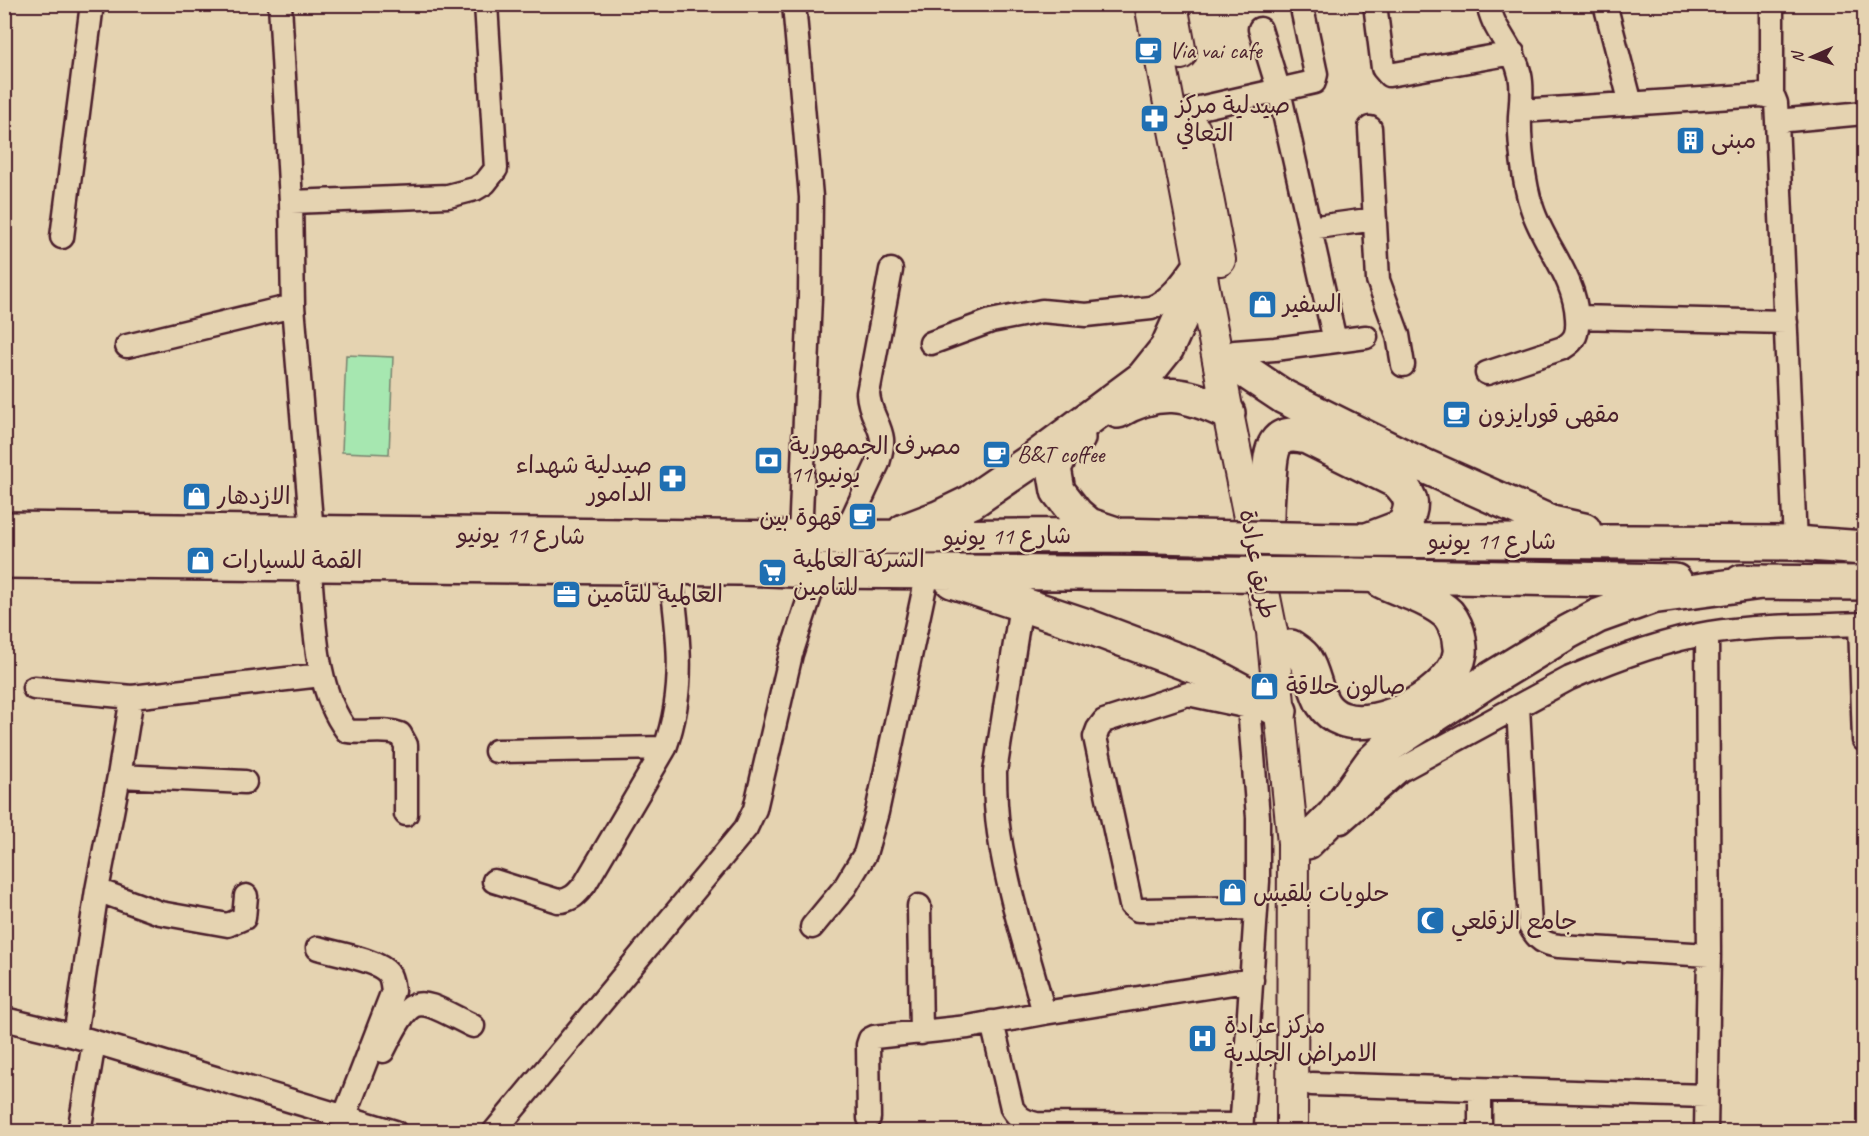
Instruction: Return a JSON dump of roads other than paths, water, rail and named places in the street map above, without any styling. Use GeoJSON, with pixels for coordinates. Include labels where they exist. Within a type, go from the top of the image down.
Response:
{"type":"FeatureCollection","features":[{"type":"Feature","properties":{"kind":"highway"},"geometry":{"type":"LineString","coordinates":[[887,538],[971,502],[1034,459],[1143,378],[1167,348],[1200,266]]}},
{"type":"Feature","properties":{"kind":"highway"},"geometry":{"type":"LineString","coordinates":[[1237,359],[1284,397],[1412,460],[1552,523],[1635,541]]}},
{"type":"Feature","properties":{"kind":"highway"},"geometry":{"type":"LineString","coordinates":[[1118,535],[1089,525],[1076,514],[1058,491],[1054,468],[1064,448],[1132,403],[1158,395],[1182,395],[1204,401],[1228,413]]}},
{"type":"Feature","properties":{"kind":"highway"},"geometry":{"type":"LineString","coordinates":[[1267,517],[1270,460],[1274,445],[1282,437],[1297,435],[1307,437],[1398,482],[1411,500],[1411,510],[1404,526],[1355,540]]}},
{"type":"Feature","properties":{"kind":"highway","name":"شارع 11 يونيو"},"geometry":{"type":"LineString","coordinates":[[4,529],[670,568],[1360,575],[1864,584]]}},
{"type":"Feature","properties":{"kind":"highway","name":"شارع 11 يونيو"},"geometry":{"type":"LineString","coordinates":[[4,561],[310,548],[800,538],[1118,535],[1355,540],[1795,543],[1864,548]]}},
{"type":"Feature","properties":{"kind":"highway"},"geometry":{"type":"LineString","coordinates":[[928,572],[1086,626],[1201,669],[1259,703]]}},
{"type":"Feature","properties":{"kind":"highway"},"geometry":{"type":"LineString","coordinates":[[1291,647],[1304,657],[1322,706],[1343,720],[1378,719],[1400,712],[1438,690],[1452,672],[1460,653],[1458,633],[1448,615],[1429,602],[1360,575]]}},
{"type":"Feature","properties":{"kind":"highway"},"geometry":{"type":"LineString","coordinates":[[1300,843],[1334,815],[1371,763],[1390,746],[1484,683],[1568,632],[1598,616],[1650,597],[1762,582]]}},
{"type":"Feature","properties":{"kind":"main road","name":"طريق عرادة"},"geometry":{"type":"LineString","coordinates":[[1150,4],[1272,632],[1259,703],[1300,843],[1311,869],[1312,1131]]}},
{"type":"Feature","properties":{"kind":"main road","name":"طريق عرادة"},"geometry":{"type":"LineString","coordinates":[[1172,4],[1291,647],[1304,781],[1300,843],[1292,1131]]}},
{"type":"Feature","properties":{"kind":"street"},"geometry":{"type":"LineString","coordinates":[[62,237],[92,4]]}},
{"type":"Feature","properties":{"kind":"street"},"geometry":{"type":"LineString","coordinates":[[280,4],[291,202],[293,306],[321,675],[339,721],[347,731],[358,733],[390,730],[400,734],[406,745],[406,814]]}},
{"type":"Feature","properties":{"kind":"street"},"geometry":{"type":"LineString","coordinates":[[291,202],[448,196],[475,189],[485,183],[496,169],[486,4]]}},
{"type":"Feature","properties":{"kind":"street"},"geometry":{"type":"LineString","coordinates":[[794,4],[811,197],[810,297],[800,538]]}},
{"type":"Feature","properties":{"kind":"street"},"geometry":{"type":"LineString","coordinates":[[1375,4],[1383,68],[1384,72],[1389,75],[1514,53]]}},
{"type":"Feature","properties":{"kind":"street"},"geometry":{"type":"LineString","coordinates":[[1487,373],[1563,348],[1573,342],[1577,335],[1574,296],[1532,207],[1523,154],[1521,83],[1514,53],[1494,24],[1488,4]]}},
{"type":"Feature","properties":{"kind":"street"},"geometry":{"type":"LineString","coordinates":[[1605,4],[1631,104]]}},
{"type":"Feature","properties":{"kind":"street"},"geometry":{"type":"LineString","coordinates":[[1772,4],[1772,96],[1776,103],[1777,121],[1795,543]]}},
{"type":"Feature","properties":{"kind":"street"},"geometry":{"type":"LineString","coordinates":[[1191,110],[1279,91],[1316,80],[1303,13]]}},
{"type":"Feature","properties":{"kind":"street"},"geometry":{"type":"LineString","coordinates":[[1260,29],[1279,91],[1335,341]]}},
{"type":"Feature","properties":{"kind":"street"},"geometry":{"type":"LineString","coordinates":[[1521,111],[1772,96]]}},
{"type":"Feature","properties":{"kind":"street"},"geometry":{"type":"LineString","coordinates":[[1777,121],[1864,113]]}},
{"type":"Feature","properties":{"kind":"street"},"geometry":{"type":"LineString","coordinates":[[1370,128],[1378,280],[1398,335],[1403,365]]}},
{"type":"Feature","properties":{"kind":"street"},"geometry":{"type":"LineString","coordinates":[[1310,228],[1375,219]]}},
{"type":"Feature","properties":{"kind":"street"},"geometry":{"type":"LineString","coordinates":[[931,343],[991,321],[1041,311],[1086,315],[1151,308],[1161,304],[1200,266]]}},
{"type":"Feature","properties":{"kind":"street"},"geometry":{"type":"LineString","coordinates":[[843,538],[881,452],[882,440],[870,408],[868,393],[891,270]]}},
{"type":"Feature","properties":{"kind":"street"},"geometry":{"type":"LineString","coordinates":[[127,346],[293,306]]}},
{"type":"Feature","properties":{"kind":"street"},"geometry":{"type":"LineString","coordinates":[[1577,317],[1786,322]]}},
{"type":"Feature","properties":{"kind":"street"},"geometry":{"type":"LineString","coordinates":[[1237,359],[1275,349],[1366,337]]}},
{"type":"Feature","properties":{"kind":"street"},"geometry":{"type":"LineString","coordinates":[[494,881],[558,901],[569,900],[585,884],[665,748],[673,726],[680,656],[670,568]]}},
{"type":"Feature","properties":{"kind":"street"},"geometry":{"type":"LineString","coordinates":[[494,1131],[746,828],[755,808],[791,654],[818,571]]}},
{"type":"Feature","properties":{"kind":"street"},"geometry":{"type":"LineString","coordinates":[[812,927],[845,887],[865,854],[878,813],[928,572]]}},
{"type":"Feature","properties":{"kind":"street"},"geometry":{"type":"LineString","coordinates":[[1021,605],[995,772],[996,792],[999,831],[1012,897],[1044,1013]]}},
{"type":"Feature","properties":{"kind":"street"},"geometry":{"type":"LineString","coordinates":[[1300,843],[1345,819],[1399,771],[1518,706],[1594,667],[1669,643],[1707,634],[1760,627],[1862,624],[1864,740]]}},
{"type":"Feature","properties":{"kind":"street"},"geometry":{"type":"LineString","coordinates":[[1706,1131],[1709,955],[1707,634]]}},
{"type":"Feature","properties":{"kind":"street"},"geometry":{"type":"LineString","coordinates":[[34,688],[132,697],[321,675]]}},
{"type":"Feature","properties":{"kind":"street"},"geometry":{"type":"LineString","coordinates":[[992,1022],[1012,1108],[1019,1118],[1036,1124],[1241,1128],[1256,909],[1259,703],[1188,694],[1104,721],[1095,737],[1131,905],[1138,910],[1256,909]]}},
{"type":"Feature","properties":{"kind":"street"},"geometry":{"type":"LineString","coordinates":[[79,1131],[97,890],[132,697]]}},
{"type":"Feature","properties":{"kind":"street"},"geometry":{"type":"LineString","coordinates":[[1518,706],[1530,926],[1537,939],[1546,945],[1709,955]]}},
{"type":"Feature","properties":{"kind":"street"},"geometry":{"type":"LineString","coordinates":[[496,751],[665,748]]}},
{"type":"Feature","properties":{"kind":"street"},"geometry":{"type":"LineString","coordinates":[[119,776],[245,782]]}},
{"type":"Feature","properties":{"kind":"street"},"geometry":{"type":"LineString","coordinates":[[97,890],[160,913],[228,925],[244,918],[246,896]]}},
{"type":"Feature","properties":{"kind":"street"},"geometry":{"type":"LineString","coordinates":[[919,906],[921,1033]]}},
{"type":"Feature","properties":{"kind":"street"},"geometry":{"type":"LineString","coordinates":[[318,948],[378,965],[388,972],[392,980],[393,991],[349,1117]]}},
{"type":"Feature","properties":{"kind":"street"},"geometry":{"type":"LineString","coordinates":[[869,1118],[868,1045],[870,1039],[880,1036],[921,1033],[1252,980]]}},
{"type":"Feature","properties":{"kind":"street"},"geometry":{"type":"LineString","coordinates":[[349,1117],[393,1031],[406,1010],[413,1004],[428,1004],[473,1026]]}},
{"type":"Feature","properties":{"kind":"street"},"geometry":{"type":"LineString","coordinates":[[4,1019],[85,1039],[395,1131]]}},
{"type":"Feature","properties":{"kind":"street"},"geometry":{"type":"LineString","coordinates":[[1312,1084],[1706,1096]]}},
{"type":"Feature","properties":{"kind":"street"},"geometry":{"type":"LineString","coordinates":[[1480,1090],[1480,1131]]}},
{"type":"Feature","properties":{"kind":"place","name":"Via vai cafe"},"geometry":{"type":"Point","coordinates":[1148,50]}},
{"type":"Feature","properties":{"kind":"place","name":"صيدلية مركز التعافي"},"geometry":{"type":"Point","coordinates":[1155,119]}},
{"type":"Feature","properties":{"kind":"place","name":"مبنى"},"geometry":{"type":"Point","coordinates":[1690,140]}},
{"type":"Feature","properties":{"kind":"place","name":"السفير"},"geometry":{"type":"Point","coordinates":[1262,304]}},
{"type":"Feature","properties":{"kind":"place","name":"مقهى قورايزون"},"geometry":{"type":"Point","coordinates":[1457,414]}},
{"type":"Feature","properties":{"kind":"place","name":"B&T coffee"},"geometry":{"type":"Point","coordinates":[996,454]}},
{"type":"Feature","properties":{"kind":"place","name":"مصرف الجمهورية 11 يونيو"},"geometry":{"type":"Point","coordinates":[769,460]}},
{"type":"Feature","properties":{"kind":"place","name":"صيدلية شهداء الدامور"},"geometry":{"type":"Point","coordinates":[673,479]}},
{"type":"Feature","properties":{"kind":"place","name":"الازدهار"},"geometry":{"type":"Point","coordinates":[196,496]}},
{"type":"Feature","properties":{"kind":"place","name":"قهوة بين"},"geometry":{"type":"Point","coordinates":[863,517]}},
{"type":"Feature","properties":{"kind":"place","name":"القمة للسيارات"},"geometry":{"type":"Point","coordinates":[201,560]}},
{"type":"Feature","properties":{"kind":"place","name":"الشركة العالمية للتامين"},"geometry":{"type":"Point","coordinates":[772,573]}},
{"type":"Feature","properties":{"kind":"place","name":"العالمية للتأمين"},"geometry":{"type":"Point","coordinates":[566,594]}},
{"type":"Feature","properties":{"kind":"place","name":"صالون حلاقة"},"geometry":{"type":"Point","coordinates":[1265,686]}},
{"type":"Feature","properties":{"kind":"place","name":"حلويات بلقيس"},"geometry":{"type":"Point","coordinates":[1232,893]}},
{"type":"Feature","properties":{"kind":"place","name":"جامع الزقلعي"},"geometry":{"type":"Point","coordinates":[1430,921]}},
{"type":"Feature","properties":{"kind":"place","name":"مركز عرادة الامراض الجلدية"},"geometry":{"type":"Point","coordinates":[1203,1039]}}]}
